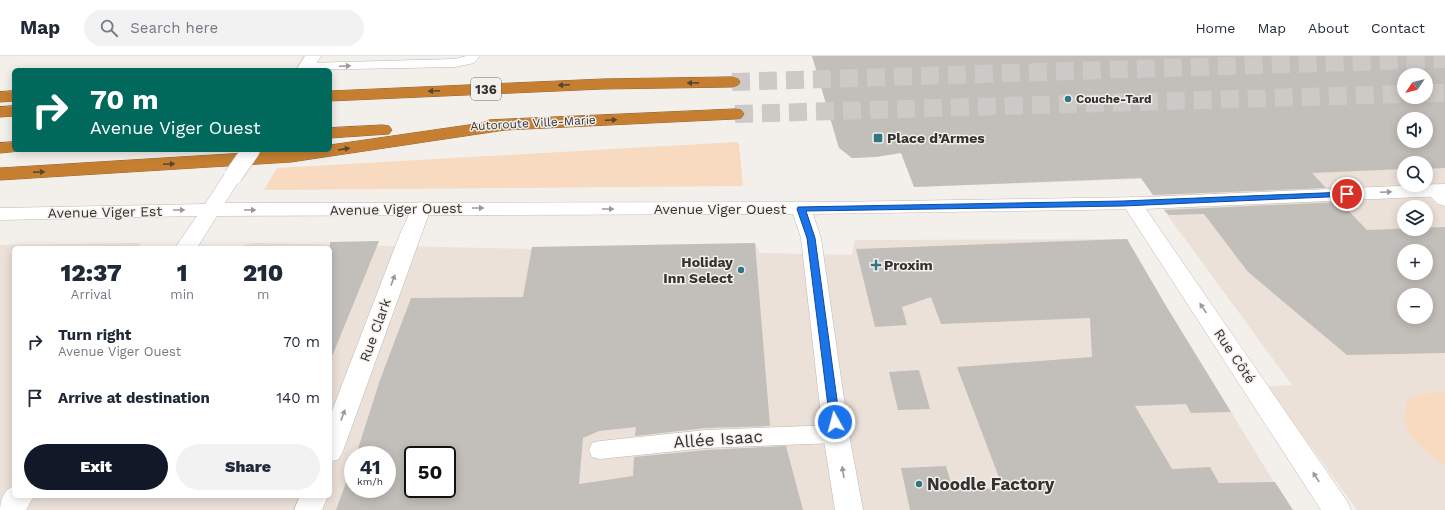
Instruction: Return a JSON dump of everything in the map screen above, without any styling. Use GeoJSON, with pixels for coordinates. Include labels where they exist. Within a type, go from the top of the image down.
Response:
{"type":"FeatureCollection","features":[{"type":"Feature","properties":{"kind":"highway","name":"136"},"geometry":{"type":"LineString","coordinates":[[332,95],[603,84],[732,82]]}},
{"type":"Feature","properties":{"kind":"highway"},"geometry":{"type":"LineString","coordinates":[[0,97],[12,96]]}},
{"type":"Feature","properties":{"kind":"highway"},"geometry":{"type":"LineString","coordinates":[[0,112],[12,112]]}},
{"type":"Feature","properties":{"kind":"highway","name":"Autoroute Ville-Marie"},"geometry":{"type":"LineString","coordinates":[[332,133],[735,114]]}},
{"type":"Feature","properties":{"kind":"highway"},"geometry":{"type":"LineString","coordinates":[[332,150],[502,125]]}},
{"type":"Feature","properties":{"kind":"highway"},"geometry":{"type":"LineString","coordinates":[[0,148],[12,147]]}},
{"type":"Feature","properties":{"kind":"highway"},"geometry":{"type":"LineString","coordinates":[[0,174],[291,156],[318,152]]}},
{"type":"Feature","properties":{"kind":"main road"},"geometry":{"type":"LineString","coordinates":[[187,246],[250,152]]}},
{"type":"Feature","properties":{"kind":"main road","name":"Avenue Viger Ouest"},"geometry":{"type":"LineString","coordinates":[[210,210],[421,208],[801,209],[1132,203],[1441,193]]}},
{"type":"Feature","properties":{"kind":"main road","name":"Rue Côté"},"geometry":{"type":"LineString","coordinates":[[1132,203],[1337,510]]}},
{"type":"Feature","properties":{"kind":"main road","name":"Rue Clark"},"geometry":{"type":"LineString","coordinates":[[332,446],[421,208]]}},
{"type":"Feature","properties":{"kind":"main road"},"geometry":{"type":"LineString","coordinates":[[801,209],[811,238],[836,434],[849,510]]}},
{"type":"Feature","properties":{"kind":"main road","name":"Avenue Viger Est"},"geometry":{"type":"LineString","coordinates":[[0,214],[210,210]]}},
{"type":"Feature","properties":{"kind":"main road"},"geometry":{"type":"LineString","coordinates":[[10,510],[19,498]]}},
{"type":"Feature","properties":{"kind":"main road"},"geometry":{"type":"LineString","coordinates":[[308,510],[313,498]]}},
{"type":"Feature","properties":{"kind":"lane"},"geometry":{"type":"LineString","coordinates":[[308,64],[455,63],[469,60],[474,56]]}},
{"type":"Feature","properties":{"kind":"lane","name":"Allée Isaac"},"geometry":{"type":"LineString","coordinates":[[600,450],[706,438],[836,434]]}},
{"type":"Feature","properties":{"kind":"shaded area"},"geometry":{"type":"Polygon","coordinates":[[[812,56],[1445,56],[1445,510],[1357,510],[1267,386],[1292,385],[1141,179],[914,187],[898,145],[881,156],[854,158],[848,155],[846,150],[850,146],[838,146],[812,56]]]}},
{"type":"Feature","properties":{"kind":"shaded area"},"geometry":{"type":"Polygon","coordinates":[[[737,142],[739,144],[743,186],[264,190],[277,168],[737,142]]]}},
{"type":"Feature","properties":{"kind":"shaded area"},"geometry":{"type":"Polygon","coordinates":[[[1127,239],[1291,510],[0,510],[0,245],[140,243],[139,246],[12,246],[12,498],[332,498],[332,246],[241,246],[252,243],[532,249],[532,247],[755,243],[760,253],[852,255],[855,240],[1127,239]]]}},
{"type":"Feature","properties":{"kind":"shaded area"},"geometry":{"type":"Polygon","coordinates":[[[1445,391],[1445,465],[1427,452],[1410,435],[1405,422],[1405,411],[1408,400],[1419,395],[1445,391]]]}},
{"type":"Feature","properties":{"kind":"building"},"geometry":{"type":"Polygon","coordinates":[[[812,56],[1445,56],[1445,168],[1433,169],[1433,156],[1397,156],[1397,169],[1312,173],[1326,188],[1153,195],[1141,178],[914,187],[901,153],[876,157],[852,158],[839,148],[812,56]]]}},
{"type":"Feature","properties":{"kind":"building"},"geometry":{"type":"Polygon","coordinates":[[[1340,202],[1367,230],[1397,229],[1397,236],[1433,236],[1433,227],[1445,227],[1445,353],[1347,355],[1248,272],[1204,214],[1169,215],[1164,210],[1340,202]]]}},
{"type":"Feature","properties":{"kind":"building"},"geometry":{"type":"Polygon","coordinates":[[[1127,239],[1231,412],[1191,413],[1186,404],[1135,406],[1172,469],[1210,467],[1219,483],[1275,482],[1293,510],[910,510],[901,468],[946,466],[953,490],[1003,488],[957,367],[1092,357],[1090,318],[941,324],[931,297],[902,307],[907,325],[875,327],[856,249],[1127,239]]]}},
{"type":"Feature","properties":{"kind":"building"},"geometry":{"type":"Polygon","coordinates":[[[379,241],[332,357],[332,246],[330,246],[330,242],[379,241]]]}},
{"type":"Feature","properties":{"kind":"building"},"geometry":{"type":"Polygon","coordinates":[[[755,243],[770,426],[706,428],[635,436],[636,427],[599,431],[583,438],[579,484],[633,476],[634,457],[706,450],[786,446],[803,510],[336,510],[344,488],[344,498],[396,498],[396,446],[359,446],[380,380],[411,298],[523,297],[532,247],[755,243]]]}},
{"type":"Feature","properties":{"kind":"building"},"geometry":{"type":"Polygon","coordinates":[[[919,370],[930,409],[898,410],[889,372],[919,370]]]}},
{"type":"Feature","properties":{"kind":"tunnel"},"geometry":{"type":"LineString","coordinates":[[732,82],[1445,59]]}},
{"type":"Feature","properties":{"kind":"tunnel"},"geometry":{"type":"LineString","coordinates":[[1433,93],[1445,93]]}},
{"type":"Feature","properties":{"kind":"tunnel"},"geometry":{"type":"LineString","coordinates":[[735,114],[1397,94]]}},
{"type":"Feature","properties":{"kind":"place","name":"Couche-Tard"},"geometry":{"type":"Point","coordinates":[1068,99]}},
{"type":"Feature","properties":{"kind":"place","name":"Place d’Armes"},"geometry":{"type":"Point","coordinates":[878,138]}},
{"type":"Feature","properties":{"kind":"place","name":"Proxim"},"geometry":{"type":"Point","coordinates":[876,265]}},
{"type":"Feature","properties":{"kind":"place","name":"Holiday Inn Select"},"geometry":{"type":"Point","coordinates":[741,270]}},
{"type":"Feature","properties":{"kind":"place","name":"Noodle Factory"},"geometry":{"type":"Point","coordinates":[919,484]}},
{"type":"Feature","properties":{"kind":"route"},"geometry":{"type":"LineString","coordinates":[[835,422],[811,238],[801,209],[1123,203],[1347,194]]}}]}
